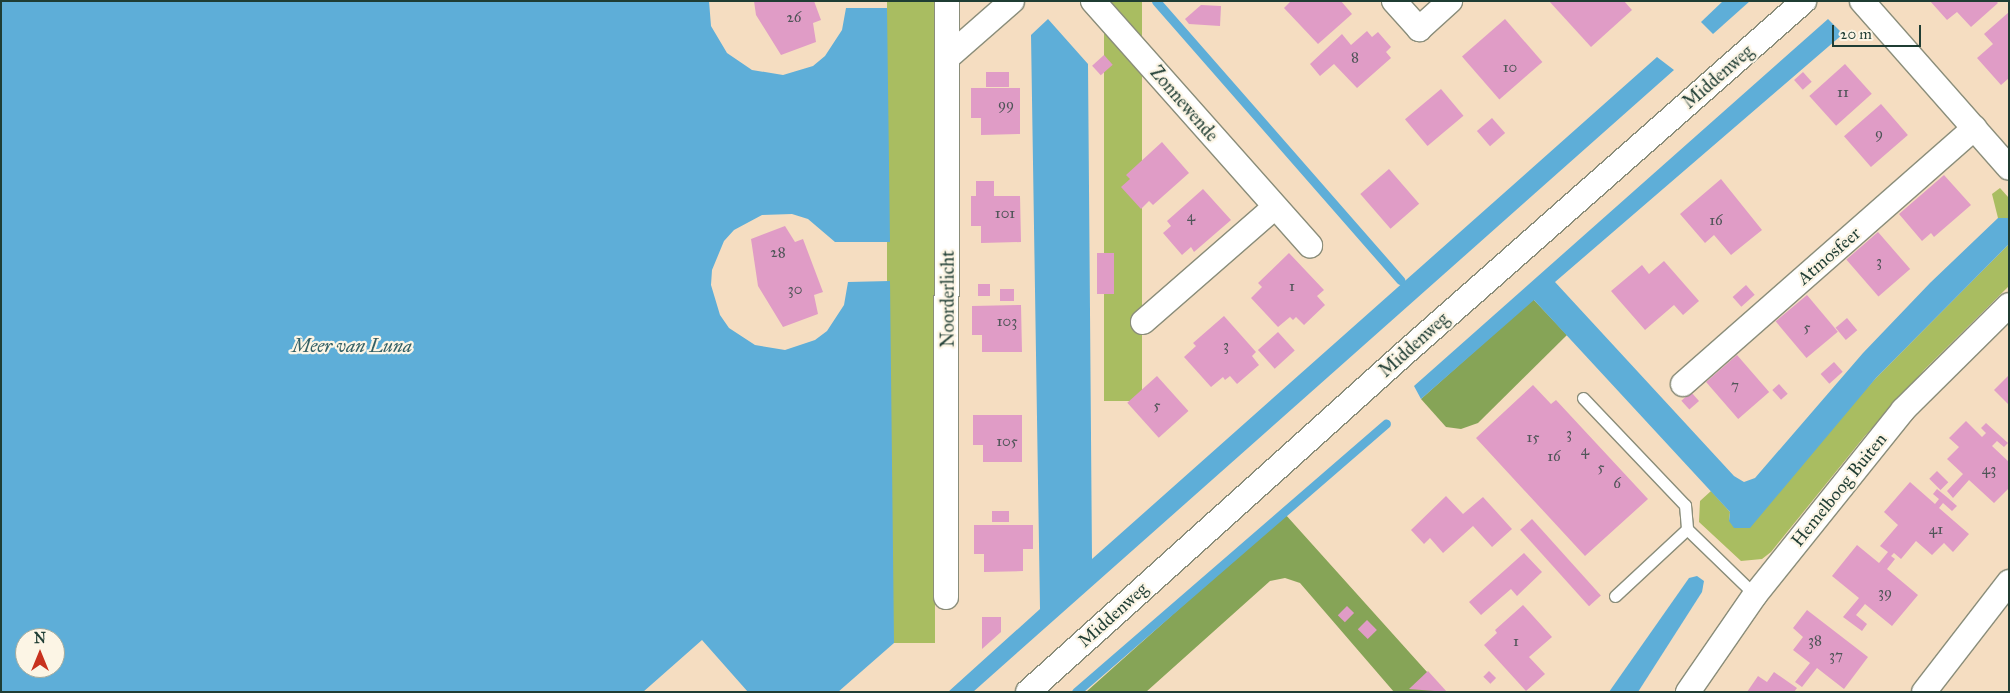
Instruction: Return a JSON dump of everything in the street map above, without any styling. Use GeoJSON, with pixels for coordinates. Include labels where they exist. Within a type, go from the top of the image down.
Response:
{"type":"FeatureCollection","features":[{"type":"Feature","properties":{"kind":"street","name":"Noorderlicht"},"geometry":{"type":"LineString","coordinates":[[946,597],[948,1]]}},
{"type":"Feature","properties":{"kind":"street"},"geometry":{"type":"LineString","coordinates":[[948,57],[1012,1]]}},
{"type":"Feature","properties":{"kind":"street","name":"Zonnewende"},"geometry":{"type":"LineString","coordinates":[[1093,1],[1310,245]]}},
{"type":"Feature","properties":{"kind":"street"},"geometry":{"type":"LineString","coordinates":[[1394,1],[1419,29],[1450,1]]}},
{"type":"Feature","properties":{"kind":"street","name":"Middenweg"},"geometry":{"type":"LineString","coordinates":[[1028,692],[1398,358],[1804,1]]}},
{"type":"Feature","properties":{"kind":"street"},"geometry":{"type":"LineString","coordinates":[[1862,1],[2009,168]]}},
{"type":"Feature","properties":{"kind":"street","name":"Atmosfeer"},"geometry":{"type":"LineString","coordinates":[[1684,384],[1974,128]]}},
{"type":"Feature","properties":{"kind":"street"},"geometry":{"type":"LineString","coordinates":[[1143,322],[1275,207]]}},
{"type":"Feature","properties":{"kind":"street","name":"Hemelboog Buiten"},"geometry":{"type":"LineString","coordinates":[[1688,692],[1755,595],[1902,410],[2009,305]]}},
{"type":"Feature","properties":{"kind":"street"},"geometry":{"type":"LineString","coordinates":[[1924,692],[2009,582]]}},
{"type":"Feature","properties":{"kind":"lane"},"geometry":{"type":"LineString","coordinates":[[1583,398],[1685,506],[1687,529],[1755,595]]}},
{"type":"Feature","properties":{"kind":"lane"},"geometry":{"type":"LineString","coordinates":[[1615,596],[1687,529]]}},
{"type":"Feature","properties":{"kind":"green space"},"geometry":{"type":"Polygon","coordinates":[[[887,1],[935,1],[935,643],[887,643],[887,1]]]}},
{"type":"Feature","properties":{"kind":"green space"},"geometry":{"type":"Polygon","coordinates":[[[1104,1],[1142,1],[1142,401],[1104,401],[1104,1]]]}},
{"type":"Feature","properties":{"kind":"green space"},"geometry":{"type":"Polygon","coordinates":[[[2000,188],[2009,198],[2009,218],[1998,218],[1992,194],[2000,188]]]}},
{"type":"Feature","properties":{"kind":"green space"},"geometry":{"type":"Polygon","coordinates":[[[2009,244],[2009,286],[1925,369],[1864,437],[1771,552],[1762,559],[1741,561],[1699,522],[1700,501],[1711,491],[1730,512],[1729,521],[1830,429],[1876,378],[2009,244]]]}},
{"type":"Feature","properties":{"kind":"green space"},"geometry":{"type":"Polygon","coordinates":[[[1533,299],[1567,335],[1478,423],[1461,429],[1446,427],[1421,399],[1533,299]]]}},
{"type":"Feature","properties":{"kind":"green space"},"geometry":{"type":"Polygon","coordinates":[[[1285,514],[1445,692],[1394,692],[1300,583],[1285,578],[1270,581],[1146,692],[1086,692],[1285,514]]]}},
{"type":"Feature","properties":{"kind":"water","name":"Meer van Luna"},"geometry":{"type":"Polygon","coordinates":[[[1,1],[709,1],[711,26],[727,53],[752,70],[783,75],[813,66],[825,56],[842,30],[846,8],[887,8],[890,242],[835,242],[808,219],[792,214],[762,215],[734,230],[724,241],[712,270],[711,285],[720,315],[729,328],[755,345],[785,350],[815,340],[827,331],[844,305],[848,282],[890,281],[894,643],[838,692],[748,692],[702,640],[643,692],[1,692],[1,1]]]}},
{"type":"Feature","properties":{"kind":"water"},"geometry":{"type":"Polygon","coordinates":[[[1723,1],[1750,1],[1713,34],[1701,22],[1723,1]]]}},
{"type":"Feature","properties":{"kind":"water"},"geometry":{"type":"Polygon","coordinates":[[[1048,19],[1088,64],[1092,559],[1657,57],[1674,70],[973,692],[948,692],[1040,609],[1031,35],[1048,19]]]}},
{"type":"Feature","properties":{"kind":"water"},"geometry":{"type":"Polygon","coordinates":[[[1828,19],[1843,34],[1555,282],[1734,476],[1744,482],[1755,478],[1863,353],[1930,283],[1998,218],[2009,218],[2009,244],[1876,378],[1750,528],[1734,528],[1729,521],[1730,512],[1534,300],[1421,399],[1414,386],[1828,19]]]}},
{"type":"Feature","properties":{"kind":"water"},"geometry":{"type":"Polygon","coordinates":[[[1697,576],[1704,581],[1702,592],[1638,692],[1609,692],[1689,578],[1697,576]]]}},
{"type":"Feature","properties":{"kind":"building"},"geometry":{"type":"Polygon","coordinates":[[[754,1],[814,1],[821,20],[813,23],[816,42],[781,55],[756,15],[754,1]]]}},
{"type":"Feature","properties":{"kind":"building"},"geometry":{"type":"Polygon","coordinates":[[[1291,1],[1341,1],[1352,14],[1318,44],[1284,8],[1291,1]]]}},
{"type":"Feature","properties":{"kind":"building"},"geometry":{"type":"Polygon","coordinates":[[[1549,1],[1624,1],[1632,10],[1591,47],[1549,1]]]}},
{"type":"Feature","properties":{"kind":"building"},"geometry":{"type":"Polygon","coordinates":[[[1930,1],[1996,1],[1998,3],[1971,27],[1957,12],[1947,20],[1930,1]]]}},
{"type":"Feature","properties":{"kind":"building"},"geometry":{"type":"Polygon","coordinates":[[[1201,5],[1221,6],[1220,26],[1189,24],[1185,19],[1201,5]]]}},
{"type":"Feature","properties":{"kind":"building"},"geometry":{"type":"Polygon","coordinates":[[[2009,12],[2009,78],[2001,85],[1977,58],[1993,44],[1984,34],[2009,12]]]}},
{"type":"Feature","properties":{"kind":"building"},"geometry":{"type":"Polygon","coordinates":[[[1505,19],[1542,62],[1499,99],[1462,56],[1505,19]]]}},
{"type":"Feature","properties":{"kind":"building"},"geometry":{"type":"Polygon","coordinates":[[[1367,31],[1372,37],[1378,32],[1391,47],[1386,52],[1391,58],[1357,88],[1334,64],[1320,76],[1310,64],[1342,34],[1351,45],[1367,31]]]}},
{"type":"Feature","properties":{"kind":"building"},"geometry":{"type":"Polygon","coordinates":[[[1104,55],[1113,65],[1101,75],[1092,66],[1104,55]]]}},
{"type":"Feature","properties":{"kind":"building"},"geometry":{"type":"Polygon","coordinates":[[[1845,64],[1872,94],[1836,126],[1809,96],[1845,64]]]}},
{"type":"Feature","properties":{"kind":"building"},"geometry":{"type":"Polygon","coordinates":[[[986,72],[1009,72],[1009,87],[986,87],[986,72]]]}},
{"type":"Feature","properties":{"kind":"building"},"geometry":{"type":"Polygon","coordinates":[[[1803,72],[1812,82],[1803,90],[1794,80],[1803,72]]]}},
{"type":"Feature","properties":{"kind":"building"},"geometry":{"type":"Polygon","coordinates":[[[971,88],[1020,88],[1020,134],[981,135],[981,118],[971,118],[971,88]]]}},
{"type":"Feature","properties":{"kind":"building"},"geometry":{"type":"Polygon","coordinates":[[[1441,89],[1463,116],[1427,146],[1405,119],[1441,89]]]}},
{"type":"Feature","properties":{"kind":"building"},"geometry":{"type":"Polygon","coordinates":[[[1881,104],[1908,135],[1871,167],[1844,136],[1881,104]]]}},
{"type":"Feature","properties":{"kind":"building"},"geometry":{"type":"Polygon","coordinates":[[[1492,118],[1505,133],[1490,146],[1477,131],[1492,118]]]}},
{"type":"Feature","properties":{"kind":"building"},"geometry":{"type":"Polygon","coordinates":[[[1162,142],[1189,173],[1153,205],[1149,201],[1141,209],[1121,187],[1130,179],[1126,175],[1162,142]]]}},
{"type":"Feature","properties":{"kind":"building"},"geometry":{"type":"Polygon","coordinates":[[[1389,169],[1419,204],[1390,229],[1360,194],[1389,169]]]}},
{"type":"Feature","properties":{"kind":"building"},"geometry":{"type":"Polygon","coordinates":[[[1944,175],[1971,205],[1934,237],[1931,233],[1922,241],[1899,214],[1944,175]]]}},
{"type":"Feature","properties":{"kind":"building"},"geometry":{"type":"Polygon","coordinates":[[[1721,179],[1762,230],[1731,255],[1714,235],[1705,243],[1680,214],[1721,179]]]}},
{"type":"Feature","properties":{"kind":"building"},"geometry":{"type":"Polygon","coordinates":[[[976,181],[994,181],[994,196],[1020,196],[1021,242],[981,243],[981,226],[971,226],[971,196],[976,196],[976,181]]]}},
{"type":"Feature","properties":{"kind":"building"},"geometry":{"type":"Polygon","coordinates":[[[1203,189],[1231,220],[1194,252],[1191,247],[1182,255],[1163,233],[1171,226],[1167,221],[1203,189]]]}},
{"type":"Feature","properties":{"kind":"building"},"geometry":{"type":"Polygon","coordinates":[[[785,226],[795,242],[803,239],[823,292],[814,295],[818,314],[783,327],[758,286],[751,239],[785,226]]]}},
{"type":"Feature","properties":{"kind":"building"},"geometry":{"type":"Polygon","coordinates":[[[1878,232],[1910,269],[1878,297],[1846,260],[1878,232]]]}},
{"type":"Feature","properties":{"kind":"building"},"geometry":{"type":"Polygon","coordinates":[[[1097,253],[1114,253],[1114,294],[1097,294],[1097,253]]]}},
{"type":"Feature","properties":{"kind":"building"},"geometry":{"type":"Polygon","coordinates":[[[1289,253],[1324,290],[1317,296],[1325,305],[1304,325],[1296,317],[1293,320],[1290,317],[1278,327],[1251,298],[1262,287],[1258,283],[1289,253]]]}},
{"type":"Feature","properties":{"kind":"building"},"geometry":{"type":"Polygon","coordinates":[[[1664,261],[1699,301],[1683,315],[1674,305],[1645,330],[1611,291],[1642,265],[1649,274],[1664,261]]]}},
{"type":"Feature","properties":{"kind":"building"},"geometry":{"type":"Polygon","coordinates":[[[978,284],[990,284],[990,296],[978,296],[978,284]]]}},
{"type":"Feature","properties":{"kind":"building"},"geometry":{"type":"Polygon","coordinates":[[[1746,285],[1755,295],[1741,307],[1733,297],[1746,285]]]}},
{"type":"Feature","properties":{"kind":"building"},"geometry":{"type":"Polygon","coordinates":[[[1000,289],[1014,289],[1014,301],[1000,301],[1000,289]]]}},
{"type":"Feature","properties":{"kind":"building"},"geometry":{"type":"Polygon","coordinates":[[[1807,295],[1838,332],[1806,358],[1776,321],[1807,295]]]}},
{"type":"Feature","properties":{"kind":"building"},"geometry":{"type":"Polygon","coordinates":[[[1021,305],[1022,352],[982,352],[982,335],[972,335],[972,306],[1021,305]]]}},
{"type":"Feature","properties":{"kind":"building"},"geometry":{"type":"Polygon","coordinates":[[[1224,316],[1256,352],[1252,356],[1259,365],[1237,384],[1230,376],[1225,380],[1223,377],[1211,387],[1184,357],[1196,346],[1193,343],[1224,316]]]}},
{"type":"Feature","properties":{"kind":"building"},"geometry":{"type":"Polygon","coordinates":[[[1847,318],[1857,330],[1846,340],[1836,328],[1847,318]]]}},
{"type":"Feature","properties":{"kind":"building"},"geometry":{"type":"Polygon","coordinates":[[[1278,332],[1295,351],[1275,369],[1258,350],[1278,332]]]}},
{"type":"Feature","properties":{"kind":"building"},"geometry":{"type":"Polygon","coordinates":[[[1737,355],[1769,392],[1738,419],[1706,382],[1737,355]]]}},
{"type":"Feature","properties":{"kind":"building"},"geometry":{"type":"Polygon","coordinates":[[[1834,362],[1843,372],[1829,384],[1821,374],[1834,362]]]}},
{"type":"Feature","properties":{"kind":"building"},"geometry":{"type":"Polygon","coordinates":[[[2009,375],[2009,405],[1994,390],[2009,375]]]}},
{"type":"Feature","properties":{"kind":"building"},"geometry":{"type":"Polygon","coordinates":[[[1157,376],[1188,411],[1159,438],[1127,403],[1157,376]]]}},
{"type":"Feature","properties":{"kind":"building"},"geometry":{"type":"Polygon","coordinates":[[[1779,384],[1788,394],[1781,400],[1772,390],[1779,384]]]}},
{"type":"Feature","properties":{"kind":"building"},"geometry":{"type":"Polygon","coordinates":[[[1533,385],[1551,404],[1556,400],[1648,499],[1585,556],[1476,438],[1533,385]]]}},
{"type":"Feature","properties":{"kind":"building"},"geometry":{"type":"Polygon","coordinates":[[[1691,392],[1699,401],[1689,410],[1681,401],[1691,392]]]}},
{"type":"Feature","properties":{"kind":"building"},"geometry":{"type":"Polygon","coordinates":[[[973,415],[1022,415],[1022,462],[983,462],[983,445],[973,445],[973,415]]]}},
{"type":"Feature","properties":{"kind":"building"},"geometry":{"type":"Polygon","coordinates":[[[1966,421],[1982,437],[1986,433],[1981,428],[1986,423],[2008,443],[2004,447],[1997,441],[1992,446],[2009,462],[2009,488],[1994,503],[1969,480],[1953,498],[1947,491],[1963,474],[1947,459],[1959,447],[1949,438],[1966,421]]]}},
{"type":"Feature","properties":{"kind":"building"},"geometry":{"type":"Polygon","coordinates":[[[1937,471],[1948,482],[1941,490],[1929,479],[1937,471]]]}},
{"type":"Feature","properties":{"kind":"building"},"geometry":{"type":"Polygon","coordinates":[[[1910,482],[1935,504],[1939,499],[1933,494],[1937,489],[1948,498],[1957,506],[1952,511],[1943,503],[1939,508],[1969,534],[1953,552],[1944,543],[1932,555],[1916,541],[1901,559],[1894,553],[1891,556],[1895,559],[1887,569],[1918,595],[1892,626],[1865,604],[1856,615],[1867,624],[1862,631],[1843,617],[1859,598],[1832,576],[1857,545],[1879,563],[1888,552],[1880,546],[1898,525],[1884,512],[1910,482]]]}},
{"type":"Feature","properties":{"kind":"building"},"geometry":{"type":"Polygon","coordinates":[[[1446,496],[1463,514],[1483,497],[1512,529],[1492,547],[1473,526],[1443,553],[1430,538],[1424,544],[1411,530],[1446,496]]]}},
{"type":"Feature","properties":{"kind":"building"},"geometry":{"type":"Polygon","coordinates":[[[992,511],[1009,511],[1009,522],[992,522],[992,511]]]}},
{"type":"Feature","properties":{"kind":"building"},"geometry":{"type":"Polygon","coordinates":[[[1532,519],[1601,596],[1589,606],[1520,530],[1532,519]]]}},
{"type":"Feature","properties":{"kind":"building"},"geometry":{"type":"Polygon","coordinates":[[[974,525],[1033,525],[1033,549],[1023,549],[1023,571],[984,572],[984,554],[974,554],[974,525]]]}},
{"type":"Feature","properties":{"kind":"building"},"geometry":{"type":"Polygon","coordinates":[[[1524,553],[1542,572],[1517,596],[1511,589],[1481,615],[1469,602],[1524,553]]]}},
{"type":"Feature","properties":{"kind":"building"},"geometry":{"type":"Polygon","coordinates":[[[1523,605],[1552,637],[1529,657],[1545,674],[1526,691],[1484,645],[1497,633],[1495,630],[1523,605]]]}},
{"type":"Feature","properties":{"kind":"building"},"geometry":{"type":"Polygon","coordinates":[[[1347,606],[1354,613],[1345,622],[1338,615],[1347,606]]]}},
{"type":"Feature","properties":{"kind":"building"},"geometry":{"type":"Polygon","coordinates":[[[1807,610],[1868,657],[1844,689],[1817,668],[1802,687],[1795,682],[1810,663],[1793,650],[1803,637],[1793,628],[1807,610]]]}},
{"type":"Feature","properties":{"kind":"building"},"geometry":{"type":"Polygon","coordinates":[[[982,617],[1001,617],[1001,632],[982,649],[982,617]]]}},
{"type":"Feature","properties":{"kind":"building"},"geometry":{"type":"Polygon","coordinates":[[[1367,620],[1377,630],[1368,639],[1358,629],[1367,620]]]}},
{"type":"Feature","properties":{"kind":"building"},"geometry":{"type":"Polygon","coordinates":[[[1428,671],[1447,692],[1409,689],[1428,671]]]}},
{"type":"Feature","properties":{"kind":"building"},"geometry":{"type":"Polygon","coordinates":[[[1489,671],[1496,678],[1490,684],[1483,677],[1489,671]]]}},
{"type":"Feature","properties":{"kind":"building"},"geometry":{"type":"Polygon","coordinates":[[[1774,672],[1797,688],[1794,692],[1747,692],[1758,676],[1767,682],[1774,672]]]}},
{"type":"Feature","properties":{"kind":"waterway"},"geometry":{"type":"LineString","coordinates":[[1156,1],[1400,280]]}},
{"type":"Feature","properties":{"kind":"waterway"},"geometry":{"type":"LineString","coordinates":[[1076,692],[1386,423]]}}]}
